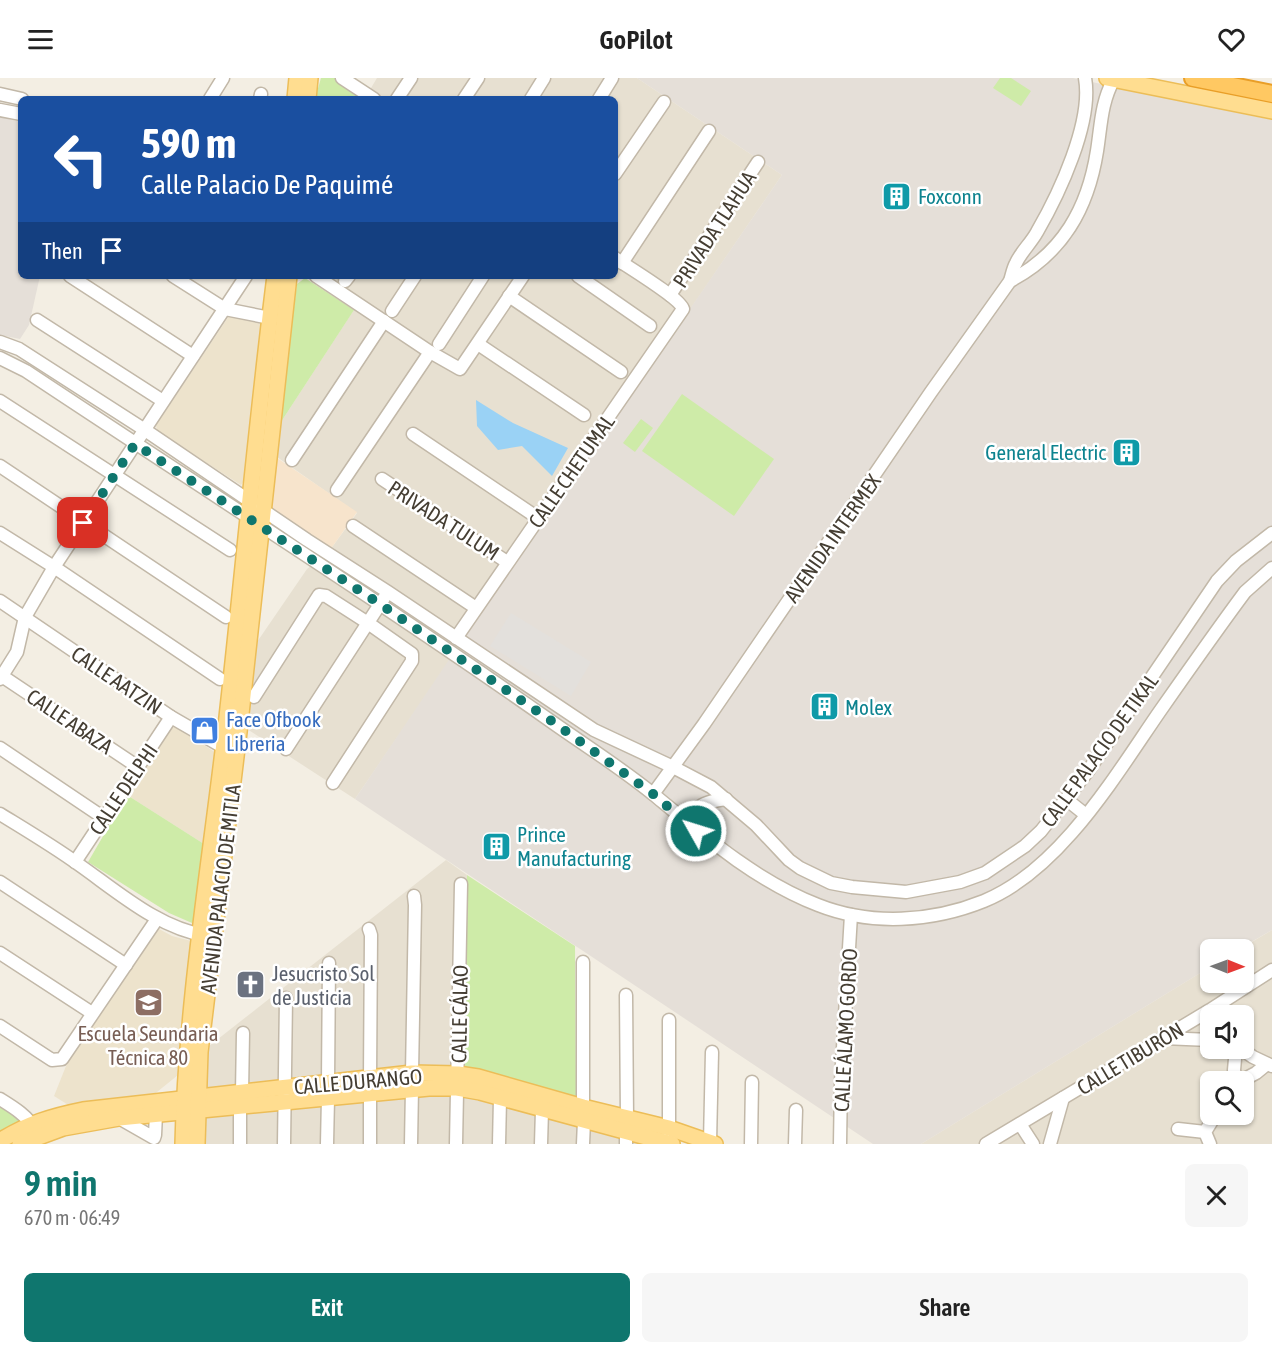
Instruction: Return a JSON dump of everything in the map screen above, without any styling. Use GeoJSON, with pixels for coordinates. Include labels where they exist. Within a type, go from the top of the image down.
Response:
{"type":"FeatureCollection","features":[{"type":"Feature","properties":{"kind":"highway"},"geometry":{"type":"LineString","coordinates":[[1193,78],[1272,94]]}},
{"type":"Feature","properties":{"kind":"main road"},"geometry":{"type":"LineString","coordinates":[[295,96],[297,78]]}},
{"type":"Feature","properties":{"kind":"main road"},"geometry":{"type":"LineString","coordinates":[[308,96],[310,78]]}},
{"type":"Feature","properties":{"kind":"main road"},"geometry":{"type":"LineString","coordinates":[[1110,79],[1272,111]]}},
{"type":"Feature","properties":{"kind":"main road","name":"AVENIDA PALACIO DE MITLA"},"geometry":{"type":"LineString","coordinates":[[230,751],[247,517],[275,279]]}},
{"type":"Feature","properties":{"kind":"main road","name":"AVENIDA PALACIO DE MITLA"},"geometry":{"type":"LineString","coordinates":[[183,1144],[199,1062],[207,936],[264,511],[289,279]]}},
{"type":"Feature","properties":{"kind":"main road","name":"CALLE DURANGO"},"geometry":{"type":"LineString","coordinates":[[285,1095],[327,1082],[370,1085],[412,1081],[458,1081],[512,1086],[626,1131],[670,1140],[712,1143]]}},
{"type":"Feature","properties":{"kind":"main road","name":"CALLE DURANGO"},"geometry":{"type":"LineString","coordinates":[[458,1081],[501,1099],[542,1110],[583,1114]]}},
{"type":"Feature","properties":{"kind":"main road","name":"CALLE DURANGO"},"geometry":{"type":"LineString","coordinates":[[20,1144],[56,1115],[84,1110],[191,1104],[285,1095],[328,1098],[370,1085]]}},
{"type":"Feature","properties":{"kind":"main road","name":"AVENIDA PALACIO DE MITLA"},"geometry":{"type":"LineString","coordinates":[[191,1104],[197,1144]]}},
{"type":"Feature","properties":{"kind":"main road","name":"CALLE DURANGO"},"geometry":{"type":"LineString","coordinates":[[0,1140],[35,1130],[156,1114],[191,1104]]}},
{"type":"Feature","properties":{"kind":"street"},"geometry":{"type":"LineString","coordinates":[[212,96],[223,78]]}},
{"type":"Feature","properties":{"kind":"street"},"geometry":{"type":"LineString","coordinates":[[342,78],[369,96]]}},
{"type":"Feature","properties":{"kind":"street"},"geometry":{"type":"LineString","coordinates":[[399,96],[411,78]]}},
{"type":"Feature","properties":{"kind":"street"},"geometry":{"type":"LineString","coordinates":[[466,96],[478,78]]}},
{"type":"Feature","properties":{"kind":"street"},"geometry":{"type":"LineString","coordinates":[[533,96],[544,78]]}},
{"type":"Feature","properties":{"kind":"street"},"geometry":{"type":"LineString","coordinates":[[600,96],[612,78]]}},
{"type":"Feature","properties":{"kind":"street","name":"AVENIDA INTERMEX"},"geometry":{"type":"LineString","coordinates":[[653,794],[1010,281],[1016,263],[1049,211],[1072,156],[1087,96],[1085,78]]}},
{"type":"Feature","properties":{"kind":"street","name":"AVENIDA INTERMEX"},"geometry":{"type":"LineString","coordinates":[[1010,281],[1026,273],[1058,243],[1082,208],[1090,186],[1110,79]]}},
{"type":"Feature","properties":{"kind":"street"},"geometry":{"type":"LineString","coordinates":[[0,94],[18,98]]}},
{"type":"Feature","properties":{"kind":"street"},"geometry":{"type":"LineString","coordinates":[[618,170],[663,102]]}},
{"type":"Feature","properties":{"kind":"street"},"geometry":{"type":"LineString","coordinates":[[0,110],[18,113]]}},
{"type":"Feature","properties":{"kind":"street"},"geometry":{"type":"LineString","coordinates":[[670,295],[618,261],[709,131]]}},
{"type":"Feature","properties":{"kind":"street","name":"PRIVADA TLAHUA"},"geometry":{"type":"LineString","coordinates":[[670,295],[758,162]]}},
{"type":"Feature","properties":{"kind":"street"},"geometry":{"type":"LineString","coordinates":[[75,279],[193,356]]}},
{"type":"Feature","properties":{"kind":"street"},"geometry":{"type":"LineString","coordinates":[[178,279],[225,309],[270,318]]}},
{"type":"Feature","properties":{"kind":"street"},"geometry":{"type":"LineString","coordinates":[[1,677],[17,652],[25,617],[54,567],[244,279]]}},
{"type":"Feature","properties":{"kind":"street"},"geometry":{"type":"LineString","coordinates":[[321,279],[384,321],[435,348],[455,368],[462,368],[521,279]]}},
{"type":"Feature","properties":{"kind":"street"},"geometry":{"type":"LineString","coordinates":[[392,310],[413,279]]}},
{"type":"Feature","properties":{"kind":"street"},"geometry":{"type":"LineString","coordinates":[[337,490],[481,279]]}},
{"type":"Feature","properties":{"kind":"street"},"geometry":{"type":"LineString","coordinates":[[582,279],[650,326]]}},
{"type":"Feature","properties":{"kind":"street","name":"CALLE CHETUMAL"},"geometry":{"type":"LineString","coordinates":[[456,638],[682,311],[682,304],[670,295]]}},
{"type":"Feature","properties":{"kind":"street"},"geometry":{"type":"LineString","coordinates":[[509,296],[621,372]]}},
{"type":"Feature","properties":{"kind":"street"},"geometry":{"type":"LineString","coordinates":[[37,320],[163,401]]}},
{"type":"Feature","properties":{"kind":"street"},"geometry":{"type":"LineString","coordinates":[[292,460],[384,321]]}},
{"type":"Feature","properties":{"kind":"street"},"geometry":{"type":"LineString","coordinates":[[1,358],[4,343]]}},
{"type":"Feature","properties":{"kind":"street","name":"CALLE PALACIO DE TIKAL"},"geometry":{"type":"LineString","coordinates":[[4,343],[145,430],[594,730],[711,787],[756,825],[789,860],[800,868],[831,883],[852,887],[906,892],[960,882],[985,873],[1024,846],[1041,831],[1116,733],[1217,582],[1236,561],[1272,533]]}},
{"type":"Feature","properties":{"kind":"street"},"geometry":{"type":"LineString","coordinates":[[478,344],[584,415]]}},
{"type":"Feature","properties":{"kind":"street","name":"CALLE PALACIO DE TIKAL"},"geometry":{"type":"LineString","coordinates":[[1,358],[26,371],[380,604],[553,722],[653,794],[696,831],[776,885],[823,907],[851,915],[925,918],[963,909],[987,900],[1030,874],[1086,815],[1245,592],[1272,568]]}},
{"type":"Feature","properties":{"kind":"street"},"geometry":{"type":"LineString","coordinates":[[0,401],[230,550]]}},
{"type":"Feature","properties":{"kind":"street"},"geometry":{"type":"LineString","coordinates":[[413,434],[538,518]]}},
{"type":"Feature","properties":{"kind":"street"},"geometry":{"type":"LineString","coordinates":[[0,466],[226,616]]}},
{"type":"Feature","properties":{"kind":"street","name":"PRIVADA TULUM"},"geometry":{"type":"LineString","coordinates":[[382,479],[507,562]]}},
{"type":"Feature","properties":{"kind":"street"},"geometry":{"type":"LineString","coordinates":[[353,526],[476,608]]}},
{"type":"Feature","properties":{"kind":"street"},"geometry":{"type":"LineString","coordinates":[[0,533],[220,679]]}},
{"type":"Feature","properties":{"kind":"street"},"geometry":{"type":"LineString","coordinates":[[286,749],[388,592]]}},
{"type":"Feature","properties":{"kind":"street"},"geometry":{"type":"LineString","coordinates":[[254,697],[316,597],[323,595],[412,654],[413,659],[333,783]]}},
{"type":"Feature","properties":{"kind":"street","name":"CALLE AATZIN"},"geometry":{"type":"LineString","coordinates":[[0,601],[171,717],[230,751]]}},
{"type":"Feature","properties":{"kind":"street","name":"CALLE ABAZA"},"geometry":{"type":"LineString","coordinates":[[1,677],[138,767]]}},
{"type":"Feature","properties":{"kind":"street","name":"CALLE DELPHI"},"geometry":{"type":"LineString","coordinates":[[75,862],[171,717]]}},
{"type":"Feature","properties":{"kind":"street"},"geometry":{"type":"LineString","coordinates":[[0,748],[104,818]]}},
{"type":"Feature","properties":{"kind":"street"},"geometry":{"type":"LineString","coordinates":[[696,831],[694,817],[703,803],[726,799]]}},
{"type":"Feature","properties":{"kind":"street"},"geometry":{"type":"LineString","coordinates":[[1066,799],[1086,815]]}},
{"type":"Feature","properties":{"kind":"street"},"geometry":{"type":"LineString","coordinates":[[0,814],[157,919],[207,936]]}},
{"type":"Feature","properties":{"kind":"street"},"geometry":{"type":"LineString","coordinates":[[0,882],[126,965]]}},
{"type":"Feature","properties":{"kind":"street","name":"CALLE CÁLAO"},"geometry":{"type":"LineString","coordinates":[[456,1144],[461,884]]}},
{"type":"Feature","properties":{"kind":"street"},"geometry":{"type":"LineString","coordinates":[[411,1144],[416,905],[414,896]]}},
{"type":"Feature","properties":{"kind":"street","name":"CALLE ÁLAMO GORDO"},"geometry":{"type":"LineString","coordinates":[[840,1144],[841,1081],[851,915]]}},
{"type":"Feature","properties":{"kind":"street"},"geometry":{"type":"LineString","coordinates":[[0,1026],[52,1060],[57,1061],[66,1056],[92,1013],[157,919]]}},
{"type":"Feature","properties":{"kind":"street"},"geometry":{"type":"LineString","coordinates":[[369,929],[371,935],[370,1144]]}},
{"type":"Feature","properties":{"kind":"street"},"geometry":{"type":"LineString","coordinates":[[0,953],[92,1013]]}},
{"type":"Feature","properties":{"kind":"street"},"geometry":{"type":"LineString","coordinates":[[583,962],[583,1144]]}},
{"type":"Feature","properties":{"kind":"street"},"geometry":{"type":"LineString","coordinates":[[327,1082],[329,963]]}},
{"type":"Feature","properties":{"kind":"street","name":"CALLE TIBURÓN"},"geometry":{"type":"LineString","coordinates":[[1222,1005],[1272,970]]}},
{"type":"Feature","properties":{"kind":"street"},"geometry":{"type":"LineString","coordinates":[[626,995],[626,1131]]}},
{"type":"Feature","properties":{"kind":"street"},"geometry":{"type":"LineString","coordinates":[[284,1144],[286,998]]}},
{"type":"Feature","properties":{"kind":"street","name":"CALLE TIBURÓN"},"geometry":{"type":"LineString","coordinates":[[986,1144],[1163,1038],[1200,1019]]}},
{"type":"Feature","properties":{"kind":"street"},"geometry":{"type":"LineString","coordinates":[[669,1020],[670,1140]]}},
{"type":"Feature","properties":{"kind":"street"},"geometry":{"type":"LineString","coordinates":[[240,1144],[243,1033]]}},
{"type":"Feature","properties":{"kind":"street"},"geometry":{"type":"LineString","coordinates":[[1163,1038],[1200,1040]]}},
{"type":"Feature","properties":{"kind":"street"},"geometry":{"type":"LineString","coordinates":[[712,1052],[712,1143]]}},
{"type":"Feature","properties":{"kind":"street"},"geometry":{"type":"LineString","coordinates":[[1254,1057],[1269,1065],[1254,1074]]}},
{"type":"Feature","properties":{"kind":"street"},"geometry":{"type":"LineString","coordinates":[[751,1144],[752,1082]]}},
{"type":"Feature","properties":{"kind":"street"},"geometry":{"type":"LineString","coordinates":[[327,1144],[328,1098]]}},
{"type":"Feature","properties":{"kind":"street"},"geometry":{"type":"LineString","coordinates":[[1050,1144],[1063,1098]]}},
{"type":"Feature","properties":{"kind":"street"},"geometry":{"type":"LineString","coordinates":[[0,1099],[35,1130]]}},
{"type":"Feature","properties":{"kind":"street"},"geometry":{"type":"LineString","coordinates":[[499,1144],[501,1099]]}},
{"type":"Feature","properties":{"kind":"street"},"geometry":{"type":"LineString","coordinates":[[542,1110],[542,1144]]}},
{"type":"Feature","properties":{"kind":"street"},"geometry":{"type":"LineString","coordinates":[[795,1144],[796,1110]]}},
{"type":"Feature","properties":{"kind":"street"},"geometry":{"type":"LineString","coordinates":[[118,1118],[154,1138],[156,1114]]}},
{"type":"Feature","properties":{"kind":"street"},"geometry":{"type":"LineString","coordinates":[[1020,1124],[1033,1144]]}},
{"type":"Feature","properties":{"kind":"street"},"geometry":{"type":"LineString","coordinates":[[1205,1132],[1209,1125]]}},
{"type":"Feature","properties":{"kind":"street"},"geometry":{"type":"LineString","coordinates":[[1178,1129],[1205,1132]]}},
{"type":"Feature","properties":{"kind":"street"},"geometry":{"type":"LineString","coordinates":[[1205,1132],[1210,1144]]}},
{"type":"Feature","properties":{"kind":"shaded area"},"geometry":{"type":"Polygon","coordinates":[[[377,78],[637,78],[782,175],[355,799],[247,729],[257,642],[307,569],[330,550],[357,513],[277,457],[279,425],[361,299],[332,279],[618,279],[618,96],[366,96],[377,78]]]}},
{"type":"Feature","properties":{"kind":"shaded area"},"geometry":{"type":"Polygon","coordinates":[[[637,78],[1073,78],[1272,120],[1272,930],[1254,940],[1200,939],[1200,973],[921,1144],[873,1144],[355,799],[782,175],[637,78]]]}},
{"type":"Feature","properties":{"kind":"shaded area"},"geometry":{"type":"Polygon","coordinates":[[[0,117],[18,121],[18,279],[39,279],[29,325],[20,339],[0,335],[0,117]]]}},
{"type":"Feature","properties":{"kind":"shaded area"},"geometry":{"type":"Polygon","coordinates":[[[229,316],[259,321],[264,326],[248,475],[241,485],[157,431],[156,425],[229,316]]]}},
{"type":"Feature","properties":{"kind":"shaded area"},"geometry":{"type":"Polygon","coordinates":[[[274,456],[357,512],[330,550],[272,509],[268,501],[274,456]]]}},
{"type":"Feature","properties":{"kind":"shaded area"},"geometry":{"type":"Polygon","coordinates":[[[511,613],[591,662],[571,696],[490,646],[511,613]]]}},
{"type":"Feature","properties":{"kind":"shaded area"},"geometry":{"type":"Polygon","coordinates":[[[172,727],[178,728],[216,753],[204,844],[127,795],[172,727]]]}},
{"type":"Feature","properties":{"kind":"shaded area"},"geometry":{"type":"Polygon","coordinates":[[[446,860],[467,875],[465,1070],[204,1092],[204,1050],[446,860]]]}},
{"type":"Feature","properties":{"kind":"shaded area","name":"Escuela Seundaria Técnica 80"},"geometry":{"type":"Polygon","coordinates":[[[159,929],[172,936],[195,942],[178,1075],[152,1096],[70,1106],[54,1096],[68,1061],[159,929]]]}},
{"type":"Feature","properties":{"kind":"shaded area"},"geometry":{"type":"Polygon","coordinates":[[[1272,930],[1272,1144],[921,1144],[1200,973],[1200,993],[1254,993],[1254,941],[1272,930]]]}},
{"type":"Feature","properties":{"kind":"shaded area"},"geometry":{"type":"Polygon","coordinates":[[[393,1095],[467,1097],[645,1144],[205,1144],[205,1116],[393,1095]]]}},
{"type":"Feature","properties":{"kind":"green space"},"geometry":{"type":"Polygon","coordinates":[[[321,78],[337,78],[363,96],[316,96],[321,78]]]}},
{"type":"Feature","properties":{"kind":"green space"},"geometry":{"type":"Polygon","coordinates":[[[1000,78],[1011,78],[1031,91],[1021,106],[993,88],[1000,78]]]}},
{"type":"Feature","properties":{"kind":"green space"},"geometry":{"type":"Polygon","coordinates":[[[307,279],[354,310],[279,425],[297,284],[307,279]]]}},
{"type":"Feature","properties":{"kind":"green space"},"geometry":{"type":"Polygon","coordinates":[[[682,394],[774,459],[734,516],[642,451],[682,394]]]}},
{"type":"Feature","properties":{"kind":"green space"},"geometry":{"type":"Polygon","coordinates":[[[641,419],[653,428],[635,452],[623,443],[641,419]]]}},
{"type":"Feature","properties":{"kind":"green space"},"geometry":{"type":"Polygon","coordinates":[[[127,795],[204,844],[196,920],[192,923],[169,913],[88,862],[127,795]]]}},
{"type":"Feature","properties":{"kind":"green space"},"geometry":{"type":"Polygon","coordinates":[[[467,875],[575,946],[576,1097],[574,1099],[465,1070],[467,875]]]}},
{"type":"Feature","properties":{"kind":"green space"},"geometry":{"type":"Polygon","coordinates":[[[0,1107],[20,1120],[0,1133],[0,1107]]]}},
{"type":"Feature","properties":{"kind":"water"},"geometry":{"type":"Polygon","coordinates":[[[476,400],[513,423],[568,448],[552,476],[522,446],[498,450],[477,426],[476,400]]]}},
{"type":"Feature","properties":{"kind":"place","name":"Foxconn"},"geometry":{"type":"Point","coordinates":[897,196]}},
{"type":"Feature","properties":{"kind":"place","name":"General Electric"},"geometry":{"type":"Point","coordinates":[1127,452]}},
{"type":"Feature","properties":{"kind":"place","name":"Molex"},"geometry":{"type":"Point","coordinates":[824,707]}},
{"type":"Feature","properties":{"kind":"place","name":"Face Ofbook Libreria"},"geometry":{"type":"Point","coordinates":[205,731]}},
{"type":"Feature","properties":{"kind":"place","name":"Prince Manufacturing"},"geometry":{"type":"Point","coordinates":[496,846]}},
{"type":"Feature","properties":{"kind":"place","name":"Jesucristo Sol de Justicia"},"geometry":{"type":"Point","coordinates":[251,985]}},
{"type":"Feature","properties":{"kind":"place","name":"Escuela Seundaria Técnica 80"},"geometry":{"type":"Point","coordinates":[148,1002]}},
{"type":"Feature","properties":{"kind":"route"},"geometry":{"type":"LineString","coordinates":[[83,523],[135,444],[380,604],[553,722],[653,794],[696,831]]}}]}
